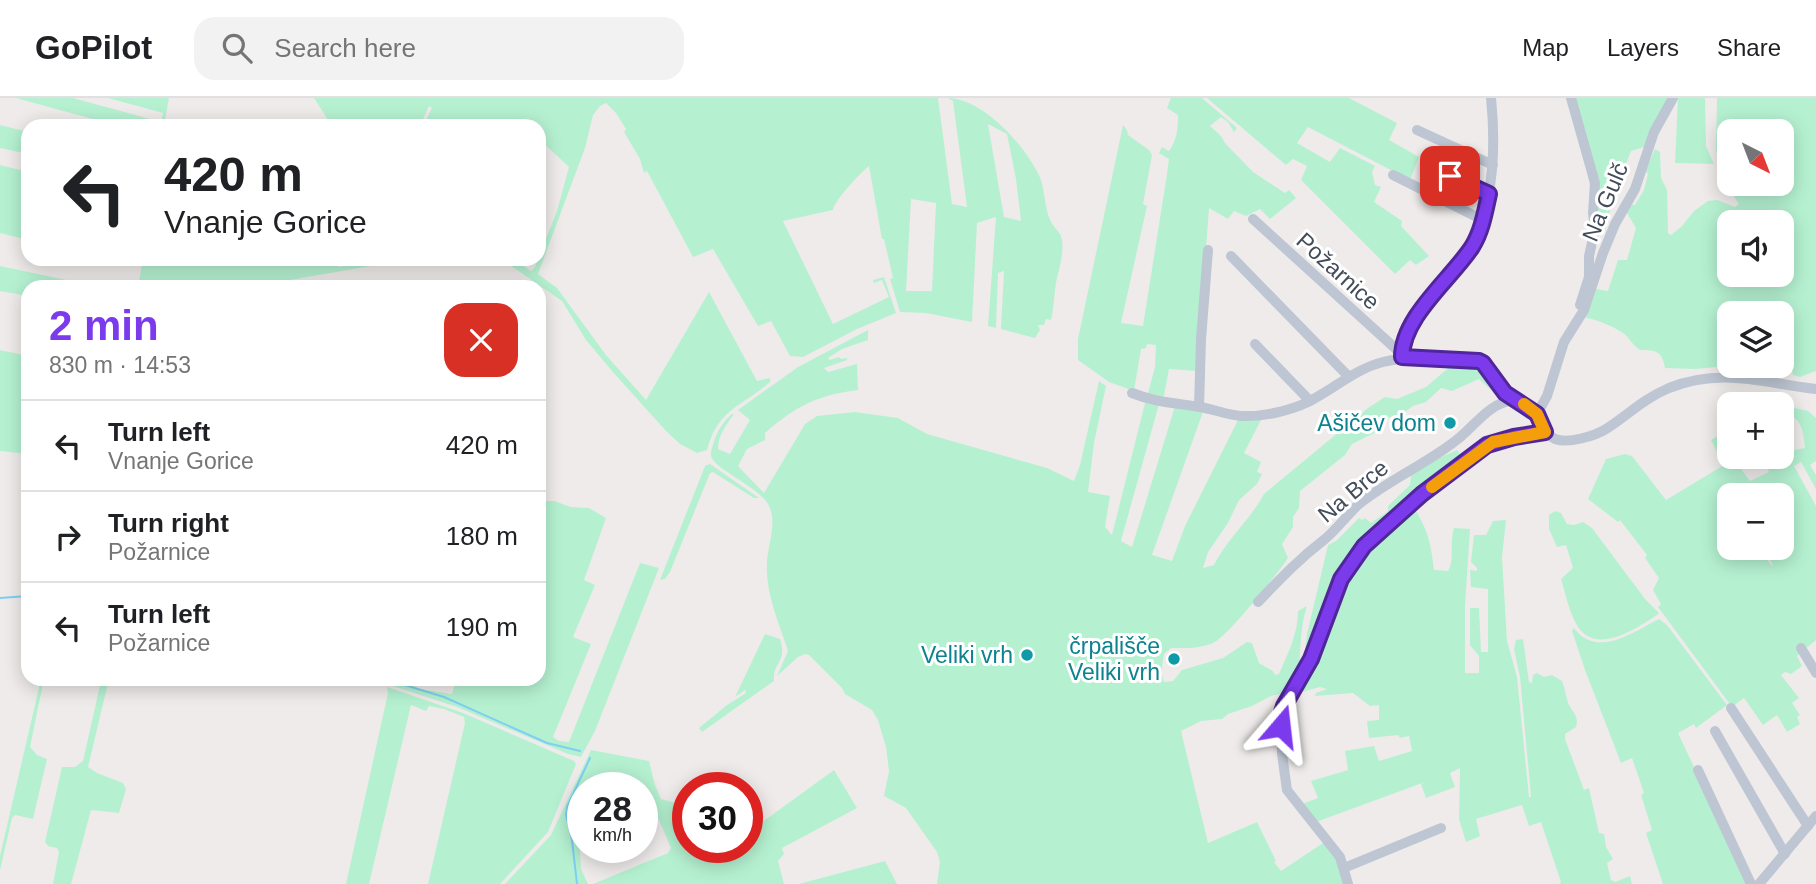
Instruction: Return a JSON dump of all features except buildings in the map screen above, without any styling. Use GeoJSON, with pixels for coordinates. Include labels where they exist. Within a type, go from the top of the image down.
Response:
{"type":"FeatureCollection","features":[{"type":"Feature","properties":{"kind":"street"},"geometry":{"type":"LineString","coordinates":[[1402,357],[1406,338],[1420,312],[1473,245],[1483,220],[1493,164],[1491,98]]}},
{"type":"Feature","properties":{"kind":"street","name":"Na Gulč"},"geometry":{"type":"LineString","coordinates":[[1571,98],[1595,183],[1595,229],[1589,256],[1589,277],[1577,313],[1577,323]]}},
{"type":"Feature","properties":{"kind":"street","name":"Na Gulč"},"geometry":{"type":"LineString","coordinates":[[1537,414],[1547,396],[1564,342],[1584,310],[1615,224],[1635,189],[1654,132],[1673,98]]}},
{"type":"Feature","properties":{"kind":"street"},"geometry":{"type":"LineString","coordinates":[[1417,130],[1493,164]]}},
{"type":"Feature","properties":{"kind":"street"},"geometry":{"type":"LineString","coordinates":[[1430,166],[1489,194]]}},
{"type":"Feature","properties":{"kind":"street"},"geometry":{"type":"LineString","coordinates":[[1393,175],[1483,220]]}},
{"type":"Feature","properties":{"kind":"street","name":"Požarnice"},"geometry":{"type":"LineString","coordinates":[[1253,219],[1402,357]]}},
{"type":"Feature","properties":{"kind":"street"},"geometry":{"type":"LineString","coordinates":[[1199,407],[1208,250]]}},
{"type":"Feature","properties":{"kind":"street"},"geometry":{"type":"LineString","coordinates":[[1231,256],[1349,377]]}},
{"type":"Feature","properties":{"kind":"street"},"geometry":{"type":"LineString","coordinates":[[1255,344],[1310,401]]}},
{"type":"Feature","properties":{"kind":"street"},"geometry":{"type":"LineString","coordinates":[[1132,393],[1151,400],[1237,415],[1258,416],[1310,401],[1373,365],[1402,357],[1479,361],[1505,393],[1537,414],[1545,432]]}},
{"type":"Feature","properties":{"kind":"street"},"geometry":{"type":"LineString","coordinates":[[1348,884],[1340,857],[1287,790],[1282,754],[1281,715],[1317,644],[1341,579],[1364,546],[1422,494],[1487,445],[1545,432],[1561,440],[1592,434],[1605,429],[1634,407],[1668,388],[1694,380],[1752,378],[1816,389]]}},
{"type":"Feature","properties":{"kind":"street","name":"Na Brce"},"geometry":{"type":"LineString","coordinates":[[1258,602],[1303,555],[1361,503],[1395,478],[1454,443],[1492,407],[1515,400]]}},
{"type":"Feature","properties":{"kind":"street"},"geometry":{"type":"LineString","coordinates":[[1801,648],[1816,673]]}},
{"type":"Feature","properties":{"kind":"street"},"geometry":{"type":"LineString","coordinates":[[1731,708],[1808,826]]}},
{"type":"Feature","properties":{"kind":"street"},"geometry":{"type":"LineString","coordinates":[[1716,731],[1785,854]]}},
{"type":"Feature","properties":{"kind":"street"},"geometry":{"type":"LineString","coordinates":[[1698,770],[1751,884]]}},
{"type":"Feature","properties":{"kind":"street"},"geometry":{"type":"LineString","coordinates":[[1759,884],[1816,816]]}},
{"type":"Feature","properties":{"kind":"street"},"geometry":{"type":"LineString","coordinates":[[1344,868],[1441,828]]}},
{"type":"Feature","properties":{"kind":"green space"},"geometry":{"type":"Polygon","coordinates":[[[16,98],[73,98],[150,119],[92,119],[16,98]]]}},
{"type":"Feature","properties":{"kind":"green space"},"geometry":{"type":"Polygon","coordinates":[[[108,98],[169,98],[165,119],[162,119],[163,113],[108,98]]]}},
{"type":"Feature","properties":{"kind":"green space"},"geometry":{"type":"Polygon","coordinates":[[[314,98],[938,98],[952,204],[967,207],[953,101],[948,98],[962,100],[990,116],[1016,140],[1041,180],[1049,217],[1062,240],[1062,257],[1051,320],[1046,319],[1044,325],[1038,325],[1040,330],[1035,338],[1001,329],[1004,271],[998,273],[996,328],[988,326],[996,217],[977,223],[972,322],[926,313],[900,312],[890,279],[893,278],[882,239],[869,166],[854,180],[833,210],[783,221],[833,324],[889,297],[882,280],[874,283],[873,280],[884,277],[896,313],[857,329],[803,357],[790,356],[771,321],[758,326],[713,249],[693,257],[647,171],[644,173],[640,159],[624,132],[626,129],[606,103],[593,115],[585,148],[546,253],[546,239],[569,167],[546,146],[546,119],[426,119],[432,108],[429,106],[423,119],[328,119],[314,98]],[[988,124],[1004,217],[1021,221],[1016,179],[1007,134],[988,124]],[[911,199],[906,291],[932,291],[936,203],[911,199]]]}},
{"type":"Feature","properties":{"kind":"green space"},"geometry":{"type":"Polygon","coordinates":[[[1171,98],[1202,98],[1237,128],[1234,132],[1221,117],[1210,126],[1225,143],[1253,172],[1285,193],[1289,190],[1296,198],[1270,219],[1260,209],[1246,216],[1234,211],[1228,219],[1209,208],[1197,371],[1169,369],[1163,401],[1147,397],[1155,367],[1156,345],[1147,344],[1146,348],[1141,349],[1134,391],[1109,382],[1078,360],[1078,339],[1123,125],[1128,135],[1152,155],[1143,204],[1147,206],[1121,323],[1143,326],[1169,159],[1159,153],[1162,147],[1169,151],[1177,130],[1178,115],[1167,108],[1171,98]]]}},
{"type":"Feature","properties":{"kind":"green space"},"geometry":{"type":"Polygon","coordinates":[[[1207,98],[1349,98],[1397,123],[1389,140],[1419,157],[1410,180],[1308,127],[1297,143],[1330,162],[1340,148],[1375,166],[1372,172],[1375,185],[1381,187],[1374,202],[1402,221],[1401,226],[1429,256],[1416,265],[1410,260],[1395,274],[1301,180],[1307,166],[1293,159],[1286,165],[1207,98]]]}},
{"type":"Feature","properties":{"kind":"green space"},"geometry":{"type":"Polygon","coordinates":[[[1572,98],[1669,98],[1644,147],[1631,151],[1613,197],[1605,232],[1599,229],[1572,98]]]}},
{"type":"Feature","properties":{"kind":"green space"},"geometry":{"type":"Polygon","coordinates":[[[1678,98],[1705,98],[1706,146],[1714,164],[1675,163],[1678,98]]]}},
{"type":"Feature","properties":{"kind":"green space"},"geometry":{"type":"Polygon","coordinates":[[[1717,98],[1816,98],[1816,371],[1800,377],[1794,375],[1794,301],[1717,301],[1717,367],[1695,369],[1665,368],[1657,353],[1640,350],[1618,330],[1584,317],[1596,289],[1608,291],[1618,260],[1627,260],[1636,228],[1627,213],[1631,204],[1635,205],[1644,190],[1648,174],[1645,171],[1655,149],[1660,152],[1661,178],[1667,190],[1668,233],[1671,235],[1694,211],[1708,201],[1717,200],[1735,207],[1739,204],[1734,196],[1794,196],[1794,119],[1717,119],[1717,154],[1716,151],[1717,98]]]}},
{"type":"Feature","properties":{"kind":"green space"},"geometry":{"type":"Polygon","coordinates":[[[0,125],[21,130],[21,152],[0,148],[0,125]]]}},
{"type":"Feature","properties":{"kind":"green space"},"geometry":{"type":"Polygon","coordinates":[[[0,165],[21,170],[21,238],[0,233],[0,165]]]}},
{"type":"Feature","properties":{"kind":"green space"},"geometry":{"type":"Polygon","coordinates":[[[0,266],[66,280],[21,280],[21,295],[0,291],[0,266]]]}},
{"type":"Feature","properties":{"kind":"green space"},"geometry":{"type":"Polygon","coordinates":[[[142,266],[370,266],[290,280],[139,280],[142,266]]]}},
{"type":"Feature","properties":{"kind":"green space"},"geometry":{"type":"Polygon","coordinates":[[[511,266],[524,266],[531,271],[541,266],[538,274],[557,288],[606,355],[646,400],[709,292],[757,381],[769,378],[771,381],[724,417],[707,450],[697,453],[680,444],[666,431],[612,371],[586,340],[562,301],[546,290],[546,280],[532,280],[511,266]]]}},
{"type":"Feature","properties":{"kind":"green space"},"geometry":{"type":"Polygon","coordinates":[[[868,330],[868,340],[842,349],[828,358],[830,360],[839,357],[847,360],[824,368],[828,372],[857,364],[858,390],[808,403],[765,433],[765,440],[747,449],[738,466],[764,493],[805,424],[817,416],[855,412],[898,418],[927,434],[1047,468],[1074,481],[1099,381],[1106,386],[1094,443],[1088,492],[1110,496],[1105,527],[1112,535],[1146,400],[1159,404],[1121,541],[1132,547],[1175,406],[1204,409],[1152,555],[1172,561],[1185,526],[1238,420],[1260,418],[1244,453],[1261,462],[1257,472],[1262,474],[1257,484],[1239,500],[1228,523],[1208,552],[1203,568],[1214,565],[1264,494],[1368,408],[1385,397],[1397,399],[1426,387],[1453,364],[1482,366],[1497,393],[1479,379],[1452,391],[1441,388],[1426,402],[1413,406],[1402,414],[1386,418],[1380,430],[1352,444],[1345,455],[1300,491],[1299,508],[1293,517],[1293,527],[1282,544],[1288,558],[1240,618],[1213,643],[1171,648],[1164,654],[1161,672],[1164,682],[1173,681],[1182,670],[1223,658],[1247,642],[1252,643],[1259,663],[1275,675],[1279,674],[1294,636],[1298,611],[1307,606],[1302,629],[1299,674],[1287,692],[1271,696],[1222,719],[1201,721],[1181,731],[1208,843],[1257,822],[1276,861],[1274,862],[1281,871],[1326,841],[1335,852],[1345,884],[937,884],[940,862],[937,852],[906,808],[884,796],[889,771],[886,747],[872,710],[845,694],[809,655],[798,657],[777,676],[788,651],[768,585],[771,511],[763,497],[720,466],[711,456],[717,433],[732,414],[718,444],[718,449],[730,454],[750,420],[738,410],[798,367],[868,330]]]}},
{"type":"Feature","properties":{"kind":"green space"},"geometry":{"type":"Polygon","coordinates":[[[0,350],[21,354],[21,453],[0,451],[0,350]]]}},
{"type":"Feature","properties":{"kind":"green space"},"geometry":{"type":"Polygon","coordinates":[[[1794,408],[1808,411],[1816,418],[1816,461],[1810,465],[1816,475],[1816,489],[1801,462],[1794,466],[1794,450],[1805,448],[1798,421],[1794,418],[1794,408]]]}},
{"type":"Feature","properties":{"kind":"green space"},"geometry":{"type":"Polygon","coordinates":[[[1717,436],[1717,452],[1711,440],[1717,436]]]}},
{"type":"Feature","properties":{"kind":"green space"},"geometry":{"type":"Polygon","coordinates":[[[1457,450],[1463,458],[1356,552],[1303,669],[1307,634],[1328,545],[1336,541],[1359,518],[1365,518],[1371,523],[1388,511],[1388,506],[1410,485],[1411,475],[1426,464],[1457,450]]]}},
{"type":"Feature","properties":{"kind":"green space"},"geometry":{"type":"Polygon","coordinates":[[[1625,454],[1632,456],[1666,500],[1717,469],[1741,469],[1750,481],[1769,472],[1768,469],[1794,469],[1794,466],[1816,506],[1816,640],[1797,656],[1802,666],[1791,674],[1785,672],[1781,675],[1799,698],[1792,703],[1800,715],[1797,717],[1800,724],[1787,732],[1777,715],[1763,725],[1744,698],[1732,707],[1658,607],[1661,604],[1653,590],[1659,578],[1645,558],[1647,555],[1620,520],[1618,522],[1588,499],[1606,459],[1625,454]]]}},
{"type":"Feature","properties":{"kind":"green space"},"geometry":{"type":"Polygon","coordinates":[[[710,464],[759,498],[754,498],[713,472],[710,473],[670,572],[665,579],[660,580],[705,466],[710,464]]]}},
{"type":"Feature","properties":{"kind":"green space"},"geometry":{"type":"Polygon","coordinates":[[[546,501],[589,508],[606,518],[584,580],[595,585],[573,637],[591,644],[553,737],[559,741],[569,742],[640,563],[659,568],[595,731],[581,757],[457,707],[393,686],[414,686],[452,694],[454,686],[546,686],[546,501]]]}},
{"type":"Feature","properties":{"kind":"green space"},"geometry":{"type":"Polygon","coordinates":[[[1413,506],[1428,537],[1434,570],[1448,571],[1454,528],[1470,529],[1465,606],[1465,673],[1479,673],[1479,656],[1470,645],[1470,608],[1479,608],[1481,652],[1488,652],[1488,589],[1471,587],[1470,570],[1477,571],[1471,562],[1474,535],[1486,535],[1493,521],[1506,520],[1502,557],[1507,641],[1517,677],[1529,797],[1520,677],[1514,649],[1516,640],[1523,639],[1529,682],[1532,683],[1533,675],[1537,673],[1544,677],[1552,675],[1562,681],[1577,720],[1576,727],[1565,734],[1565,739],[1584,790],[1589,788],[1599,833],[1604,834],[1606,847],[1613,859],[1607,863],[1611,880],[1615,882],[1630,876],[1632,884],[1559,884],[1561,882],[1541,822],[1529,826],[1522,805],[1476,819],[1480,836],[1466,842],[1459,819],[1460,768],[1450,773],[1455,787],[1426,798],[1421,784],[1425,782],[1316,822],[1302,804],[1318,798],[1311,781],[1348,770],[1345,751],[1374,746],[1379,761],[1412,751],[1409,736],[1369,738],[1367,721],[1379,720],[1379,705],[1370,706],[1353,693],[1315,696],[1327,689],[1320,687],[1294,694],[1356,560],[1413,506]]]}},
{"type":"Feature","properties":{"kind":"green space"},"geometry":{"type":"Polygon","coordinates":[[[1555,511],[1561,513],[1567,524],[1583,522],[1592,528],[1645,599],[1659,613],[1657,615],[1628,632],[1606,639],[1595,639],[1578,627],[1561,579],[1573,568],[1566,545],[1557,547],[1549,529],[1549,515],[1555,511]]]}},
{"type":"Feature","properties":{"kind":"green space"},"geometry":{"type":"Polygon","coordinates":[[[1659,619],[1667,625],[1727,705],[1696,728],[1694,724],[1678,733],[1749,884],[1663,884],[1646,833],[1652,830],[1641,795],[1644,793],[1632,758],[1621,763],[1572,631],[1574,628],[1593,642],[1604,642],[1627,636],[1659,619]]]}},
{"type":"Feature","properties":{"kind":"green space"},"geometry":{"type":"Polygon","coordinates":[[[765,634],[780,639],[782,647],[774,681],[702,732],[699,728],[746,693],[745,690],[735,697],[765,634]]]}},
{"type":"Feature","properties":{"kind":"green space"},"geometry":{"type":"Polygon","coordinates":[[[39,686],[43,686],[30,747],[37,755],[47,759],[33,819],[15,815],[12,818],[0,870],[0,856],[39,686]]]}},
{"type":"Feature","properties":{"kind":"green space"},"geometry":{"type":"Polygon","coordinates":[[[100,686],[107,686],[88,767],[123,783],[126,789],[119,813],[91,810],[71,884],[53,884],[59,852],[45,842],[62,767],[75,767],[83,761],[100,686]]]}},
{"type":"Feature","properties":{"kind":"green space"},"geometry":{"type":"Polygon","coordinates":[[[387,687],[463,713],[576,764],[573,772],[567,772],[567,786],[548,832],[500,884],[428,884],[465,723],[464,717],[444,709],[429,706],[426,711],[411,705],[369,884],[346,884],[388,693],[387,687]]]}},
{"type":"Feature","properties":{"kind":"green space"},"geometry":{"type":"Polygon","coordinates":[[[591,750],[649,761],[652,772],[581,772],[591,750]]]}},
{"type":"Feature","properties":{"kind":"green space"},"geometry":{"type":"Polygon","coordinates":[[[834,770],[857,808],[782,848],[784,854],[778,861],[784,884],[593,884],[644,863],[658,863],[658,857],[668,853],[671,848],[659,820],[658,792],[661,799],[672,802],[672,863],[763,863],[763,821],[834,770]]]}},
{"type":"Feature","properties":{"kind":"green space"},"geometry":{"type":"Polygon","coordinates":[[[567,801],[567,863],[581,863],[588,884],[505,884],[551,835],[567,801]]]}},
{"type":"Feature","properties":{"kind":"green space"},"geometry":{"type":"Polygon","coordinates":[[[885,861],[897,884],[799,884],[885,861]]]}},
{"type":"Feature","properties":{"kind":"waterway"},"geometry":{"type":"LineString","coordinates":[[0,598],[21,596]]}},
{"type":"Feature","properties":{"kind":"waterway"},"geometry":{"type":"LineString","coordinates":[[408,686],[444,697],[547,743],[580,751]]}},
{"type":"Feature","properties":{"kind":"waterway"},"geometry":{"type":"LineString","coordinates":[[577,884],[566,815],[567,807],[590,758]]}},
{"type":"Feature","properties":{"kind":"slow traffic"},"geometry":{"type":"LineString","coordinates":[[1432,487],[1493,442],[1545,432],[1537,414],[1524,404]]}},
{"type":"Feature","properties":{"kind":"place","name":"Ašičev dom"},"geometry":{"type":"Point","coordinates":[1450,423]}},
{"type":"Feature","properties":{"kind":"place","name":"Veliki vrh"},"geometry":{"type":"Point","coordinates":[1027,655]}},
{"type":"Feature","properties":{"kind":"place","name":"črpališče Veliki vrh"},"geometry":{"type":"Point","coordinates":[1174,659]}},
{"type":"Feature","properties":{"kind":"route"},"geometry":{"type":"LineString","coordinates":[[1281,726],[1284,706],[1311,659],[1341,579],[1364,546],[1422,494],[1487,445],[1545,432],[1537,414],[1509,397],[1483,363],[1402,357],[1406,338],[1420,312],[1473,245],[1483,220],[1489,194],[1450,176]]}}]}
